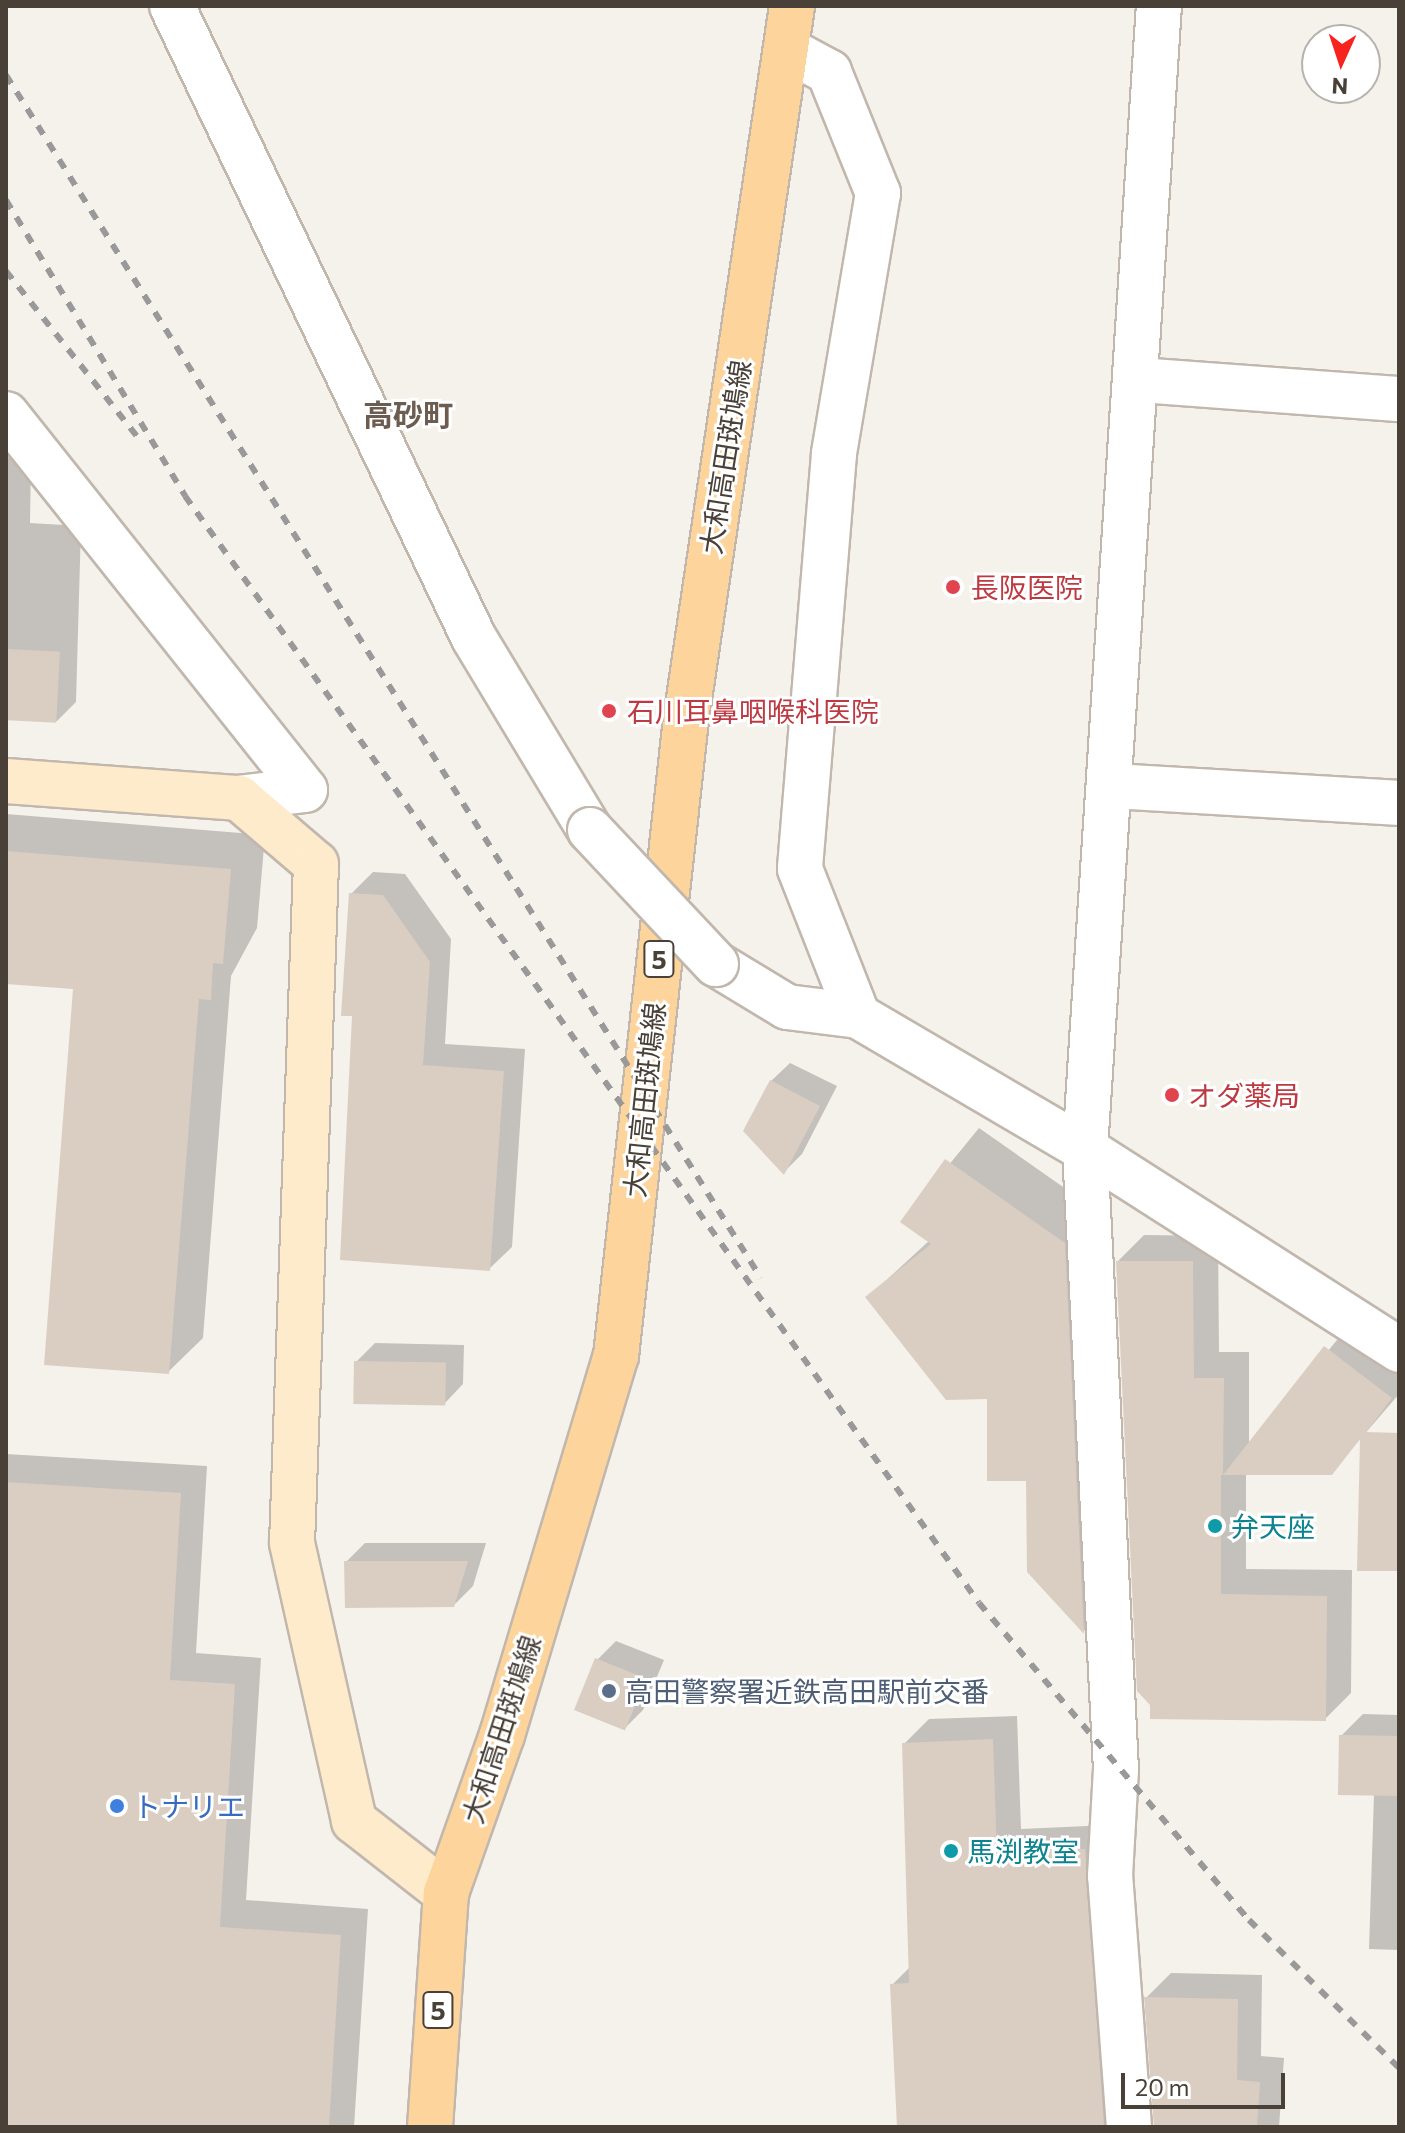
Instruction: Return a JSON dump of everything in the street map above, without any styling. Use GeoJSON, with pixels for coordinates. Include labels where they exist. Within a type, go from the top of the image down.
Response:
{"type":"FeatureCollection","features":[{"type":"Feature","properties":{"kind":"main road","name":"大和高田斑鳩線"},"geometry":{"type":"LineString","coordinates":[[430,2127],[446,1893],[502,1735],[616,1356],[686,719],[792,6]]}},
{"type":"Feature","properties":{"kind":"street"},"geometry":{"type":"LineString","coordinates":[[172,6],[474,638],[590,830],[716,964],[787,1007],[858,1016],[1085,1149],[1399,1350]]}},
{"type":"Feature","properties":{"kind":"street"},"geometry":{"type":"LineString","coordinates":[[1129,2127],[1110,1876],[1116,1770],[1085,1149],[1114,786],[1159,6]]}},
{"type":"Feature","properties":{"kind":"street"},"geometry":{"type":"LineString","coordinates":[[786,49],[829,72],[878,193],[834,454],[800,869],[858,1016]]}},
{"type":"Feature","properties":{"kind":"street"},"geometry":{"type":"LineString","coordinates":[[1139,380],[1399,399]]}},
{"type":"Feature","properties":{"kind":"street"},"geometry":{"type":"LineString","coordinates":[[6,414],[305,790],[239,798],[6,781]]}},
{"type":"Feature","properties":{"kind":"street"},"geometry":{"type":"LineString","coordinates":[[1114,786],[1399,803]]}},
{"type":"Feature","properties":{"kind":"street"},"geometry":{"type":"LineString","coordinates":[[239,798],[316,864],[292,1543],[354,1821],[446,1893]]}},
{"type":"Feature","properties":{"kind":"building"},"geometry":{"type":"Polygon","coordinates":[[[6,649],[60,652],[56,723],[6,720],[6,649]]]}},
{"type":"Feature","properties":{"kind":"building"},"geometry":{"type":"Polygon","coordinates":[[[6,851],[231,869],[223,964],[213,963],[211,1000],[199,999],[169,1374],[44,1365],[73,989],[6,984],[6,851]]]}},
{"type":"Feature","properties":{"kind":"building"},"geometry":{"type":"Polygon","coordinates":[[[349,893],[383,895],[430,962],[423,1065],[504,1071],[490,1271],[340,1260],[352,1016],[341,1016],[349,893]]]}},
{"type":"Feature","properties":{"kind":"building"},"geometry":{"type":"Polygon","coordinates":[[[770,1080],[820,1106],[784,1175],[743,1131],[770,1080]]]}},
{"type":"Feature","properties":{"kind":"building"},"geometry":{"type":"Polygon","coordinates":[[[945,1159],[1065,1243],[1084,1634],[1027,1572],[1026,1481],[987,1481],[987,1399],[946,1400],[865,1297],[931,1244],[900,1222],[945,1159]]]}},
{"type":"Feature","properties":{"kind":"building"},"geometry":{"type":"Polygon","coordinates":[[[1116,1261],[1193,1261],[1194,1378],[1224,1378],[1221,1594],[1327,1596],[1326,1721],[1150,1719],[1150,1705],[1137,1691],[1116,1261]]]}},
{"type":"Feature","properties":{"kind":"building"},"geometry":{"type":"Polygon","coordinates":[[[1324,1346],[1392,1398],[1366,1432],[1399,1433],[1399,1571],[1357,1571],[1360,1439],[1332,1475],[1223,1475],[1324,1346]]]}},
{"type":"Feature","properties":{"kind":"building"},"geometry":{"type":"Polygon","coordinates":[[[354,1361],[446,1363],[445,1406],[353,1404],[354,1361]]]}},
{"type":"Feature","properties":{"kind":"building","name":"トナリエ"},"geometry":{"type":"Polygon","coordinates":[[[6,1482],[181,1493],[170,1680],[235,1684],[220,1927],[341,1935],[329,2127],[6,2127],[6,1482]]]}},
{"type":"Feature","properties":{"kind":"building"},"geometry":{"type":"Polygon","coordinates":[[[344,1561],[468,1561],[454,1607],[345,1608],[344,1561]]]}},
{"type":"Feature","properties":{"kind":"building"},"geometry":{"type":"Polygon","coordinates":[[[595,1658],[646,1679],[625,1731],[574,1710],[595,1658]]]}},
{"type":"Feature","properties":{"kind":"building"},"geometry":{"type":"Polygon","coordinates":[[[1339,1735],[1399,1736],[1398,1796],[1338,1795],[1339,1735]]]}},
{"type":"Feature","properties":{"kind":"building"},"geometry":{"type":"Polygon","coordinates":[[[993,1739],[997,1853],[1085,1849],[1104,2127],[897,2127],[890,1984],[909,1983],[902,1743],[993,1739]]]}},
{"type":"Feature","properties":{"kind":"building"},"geometry":{"type":"Polygon","coordinates":[[[1144,1997],[1238,1999],[1237,2080],[1260,2082],[1257,2127],[1154,2127],[1144,1997]]]}},
{"type":"Feature","properties":{"kind":"railway"},"geometry":{"type":"LineString","coordinates":[[6,75],[761,1278]]}},
{"type":"Feature","properties":{"kind":"railway"},"geometry":{"type":"LineString","coordinates":[[6,200],[185,496],[979,1603],[1249,1920],[1399,2068]]}},
{"type":"Feature","properties":{"kind":"railway"},"geometry":{"type":"LineString","coordinates":[[6,271],[140,440]]}},
{"type":"Feature","properties":{"kind":"place","name":"長阪医院"},"geometry":{"type":"Point","coordinates":[953,587]}},
{"type":"Feature","properties":{"kind":"place","name":"石川耳鼻咽喉科医院"},"geometry":{"type":"Point","coordinates":[609,711]}},
{"type":"Feature","properties":{"kind":"place","name":"オダ薬局"},"geometry":{"type":"Point","coordinates":[1172,1095]}},
{"type":"Feature","properties":{"kind":"place","name":"弁天座"},"geometry":{"type":"Point","coordinates":[1215,1526]}},
{"type":"Feature","properties":{"kind":"place","name":"高田警察署近鉄高田駅前交番"},"geometry":{"type":"Point","coordinates":[609,1691]}},
{"type":"Feature","properties":{"kind":"place","name":"トナリエ"},"geometry":{"type":"Point","coordinates":[117,1806]}},
{"type":"Feature","properties":{"kind":"place","name":"馬渕教室"},"geometry":{"type":"Point","coordinates":[951,1851]}},
{"type":"Feature","properties":{"kind":"district","name":"高砂町"},"geometry":{"type":"Point","coordinates":[408,414]}}]}
